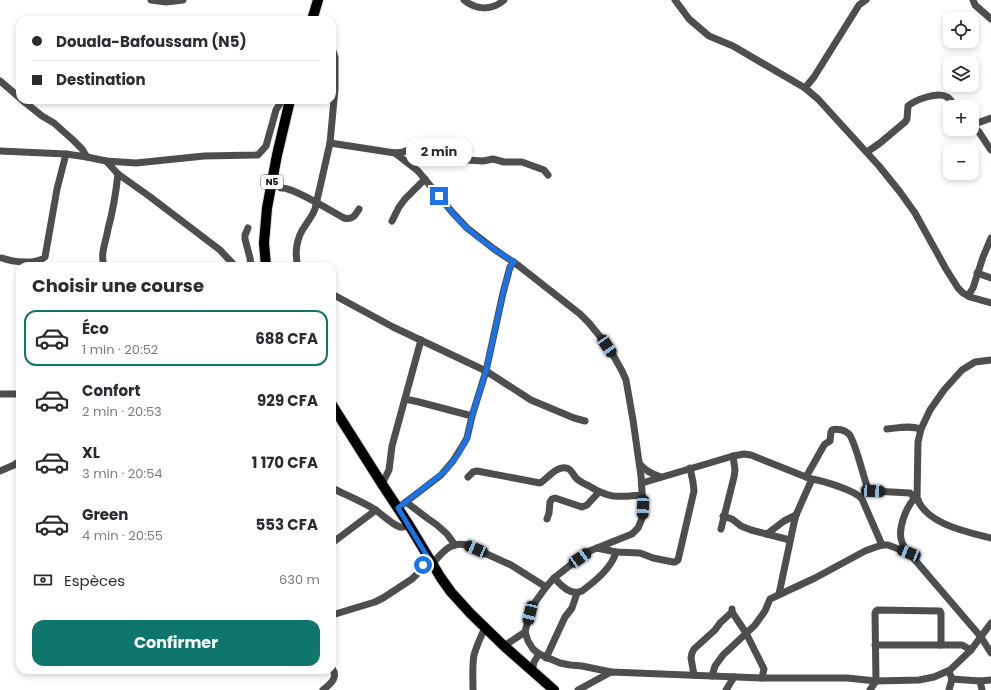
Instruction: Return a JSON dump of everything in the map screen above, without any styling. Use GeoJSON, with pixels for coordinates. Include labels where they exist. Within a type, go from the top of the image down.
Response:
{"type":"FeatureCollection","features":[{"type":"Feature","properties":{"kind":"highway"},"geometry":{"type":"LineString","coordinates":[[313,16],[318,0]]}},
{"type":"Feature","properties":{"kind":"highway","name":"N5"},"geometry":{"type":"LineString","coordinates":[[266,262],[264,243],[267,208],[277,155],[289,104]]}},
{"type":"Feature","properties":{"kind":"highway"},"geometry":{"type":"LineString","coordinates":[[336,411],[382,484],[402,505],[409,525],[440,578],[485,628],[532,672],[554,690]]}},
{"type":"Feature","properties":{"kind":"street"},"geometry":{"type":"LineString","coordinates":[[151,0],[166,2],[183,0]]}},
{"type":"Feature","properties":{"kind":"street"},"geometry":{"type":"LineString","coordinates":[[464,0],[469,5],[483,8],[495,6],[504,0]]}},
{"type":"Feature","properties":{"kind":"street"},"geometry":{"type":"LineString","coordinates":[[675,0],[689,18],[709,36],[733,46],[805,88],[818,99],[867,152],[900,192],[915,213],[953,282],[958,288],[968,296],[991,302]]}},
{"type":"Feature","properties":{"kind":"street"},"geometry":{"type":"LineString","coordinates":[[805,88],[814,77],[859,4],[866,0]]}},
{"type":"Feature","properties":{"kind":"street"},"geometry":{"type":"LineString","coordinates":[[973,0],[975,5],[991,19]]}},
{"type":"Feature","properties":{"kind":"street"},"geometry":{"type":"LineString","coordinates":[[0,81],[16,95]]}},
{"type":"Feature","properties":{"kind":"street"},"geometry":{"type":"LineString","coordinates":[[867,152],[905,122],[907,119],[908,106],[911,103],[927,97],[938,95],[947,97],[949,100]]}},
{"type":"Feature","properties":{"kind":"street"},"geometry":{"type":"LineString","coordinates":[[27,104],[54,123],[73,140],[82,149],[86,157]]}},
{"type":"Feature","properties":{"kind":"street"},"geometry":{"type":"LineString","coordinates":[[0,151],[66,154],[106,161],[136,162],[204,156],[258,155],[266,146],[276,110],[280,104]]}},
{"type":"Feature","properties":{"kind":"street"},"geometry":{"type":"LineString","coordinates":[[297,262],[297,243],[305,226],[311,218],[317,203],[330,143],[334,104]]}},
{"type":"Feature","properties":{"kind":"street"},"geometry":{"type":"LineString","coordinates":[[979,122],[991,118]]}},
{"type":"Feature","properties":{"kind":"street"},"geometry":{"type":"LineString","coordinates":[[979,132],[991,150]]}},
{"type":"Feature","properties":{"kind":"street"},"geometry":{"type":"LineString","coordinates":[[330,143],[395,153],[414,150],[466,160],[494,159],[504,162],[522,162],[544,170],[548,174]]}},
{"type":"Feature","properties":{"kind":"street"},"geometry":{"type":"LineString","coordinates":[[395,153],[418,171],[467,228],[514,262],[580,314],[589,323],[612,353],[626,380],[642,483],[643,516],[638,528],[632,534],[588,552],[554,578],[546,587],[530,613],[525,632],[528,641],[539,654],[560,663],[610,672],[762,678],[919,680],[950,670],[971,650],[991,623]]}},
{"type":"Feature","properties":{"kind":"street"},"geometry":{"type":"LineString","coordinates":[[2,258],[25,262],[41,260],[45,257],[57,189],[66,154]]}},
{"type":"Feature","properties":{"kind":"street"},"geometry":{"type":"LineString","coordinates":[[106,161],[118,174],[220,250],[231,262]]}},
{"type":"Feature","properties":{"kind":"street"},"geometry":{"type":"LineString","coordinates":[[103,262],[102,252],[109,229],[118,174]]}},
{"type":"Feature","properties":{"kind":"street"},"geometry":{"type":"LineString","coordinates":[[392,221],[405,199],[425,179]]}},
{"type":"Feature","properties":{"kind":"street"},"geometry":{"type":"LineString","coordinates":[[281,188],[295,191],[344,218],[352,218],[359,210]]}},
{"type":"Feature","properties":{"kind":"street"},"geometry":{"type":"LineString","coordinates":[[248,228],[245,239],[250,262]]}},
{"type":"Feature","properties":{"kind":"street"},"geometry":{"type":"LineString","coordinates":[[968,296],[973,288],[977,273],[991,238]]}},
{"type":"Feature","properties":{"kind":"street"},"geometry":{"type":"LineString","coordinates":[[456,545],[438,525],[402,505],[442,475],[453,461],[467,438],[486,371],[503,293],[510,267],[514,262]]}},
{"type":"Feature","properties":{"kind":"street"},"geometry":{"type":"LineString","coordinates":[[977,273],[991,278]]}},
{"type":"Feature","properties":{"kind":"street"},"geometry":{"type":"LineString","coordinates":[[336,296],[393,327],[486,371],[531,400],[585,421]]}},
{"type":"Feature","properties":{"kind":"street"},"geometry":{"type":"LineString","coordinates":[[382,484],[389,470],[392,446],[421,340]]}},
{"type":"Feature","properties":{"kind":"street"},"geometry":{"type":"LineString","coordinates":[[991,360],[974,362],[962,370],[938,398],[930,410],[921,429],[918,442],[917,498],[911,502],[901,528],[901,541],[909,553],[981,637],[991,653]]}},
{"type":"Feature","properties":{"kind":"street"},"geometry":{"type":"LineString","coordinates":[[0,394],[16,394]]}},
{"type":"Feature","properties":{"kind":"street"},"geometry":{"type":"LineString","coordinates":[[405,399],[472,416]]}},
{"type":"Feature","properties":{"kind":"street"},"geometry":{"type":"LineString","coordinates":[[887,429],[910,426],[921,429]]}},
{"type":"Feature","properties":{"kind":"street"},"geometry":{"type":"LineString","coordinates":[[779,594],[796,515],[809,478],[823,447],[830,441],[832,430],[836,429],[846,432],[852,439],[869,489],[873,491],[910,493],[930,514],[951,527],[991,538]]}},
{"type":"Feature","properties":{"kind":"street"},"geometry":{"type":"LineString","coordinates":[[642,483],[733,456],[744,454],[751,455],[809,478],[852,491],[859,495],[862,498],[882,545]]}},
{"type":"Feature","properties":{"kind":"street"},"geometry":{"type":"LineString","coordinates":[[720,528],[734,477],[735,470],[733,456]]}},
{"type":"Feature","properties":{"kind":"street"},"geometry":{"type":"LineString","coordinates":[[0,471],[16,464]]}},
{"type":"Feature","properties":{"kind":"street"},"geometry":{"type":"LineString","coordinates":[[639,464],[644,470],[661,477]]}},
{"type":"Feature","properties":{"kind":"street"},"geometry":{"type":"LineString","coordinates":[[468,477],[473,472],[477,471],[540,483],[550,474],[562,468],[566,468],[570,470],[580,482],[599,492],[614,497],[642,495]]}},
{"type":"Feature","properties":{"kind":"street"},"geometry":{"type":"LineString","coordinates":[[597,548],[616,552],[640,553],[653,558],[676,562],[678,560],[694,491],[690,468]]}},
{"type":"Feature","properties":{"kind":"street"},"geometry":{"type":"LineString","coordinates":[[336,490],[376,510],[395,525],[400,527],[409,525]]}},
{"type":"Feature","properties":{"kind":"street"},"geometry":{"type":"LineString","coordinates":[[547,520],[550,502],[552,499],[556,498],[582,507],[587,505],[599,492]]}},
{"type":"Feature","properties":{"kind":"street"},"geometry":{"type":"LineString","coordinates":[[336,540],[376,510]]}},
{"type":"Feature","properties":{"kind":"street"},"geometry":{"type":"LineString","coordinates":[[767,534],[784,520],[796,515]]}},
{"type":"Feature","properties":{"kind":"street"},"geometry":{"type":"LineString","coordinates":[[724,516],[732,519],[745,528],[790,540]]}},
{"type":"Feature","properties":{"kind":"street"},"geometry":{"type":"LineString","coordinates":[[336,614],[375,602],[383,598],[412,579],[421,567],[431,562],[447,549],[460,544],[467,545],[511,565],[546,587]]}},
{"type":"Feature","properties":{"kind":"street"},"geometry":{"type":"LineString","coordinates":[[712,676],[715,666],[723,655],[755,625],[770,599],[815,578],[865,551],[882,545],[888,545],[909,553]]}},
{"type":"Feature","properties":{"kind":"street"},"geometry":{"type":"LineString","coordinates":[[554,578],[566,590],[572,593],[577,593],[586,588],[608,568],[613,561],[616,552]]}},
{"type":"Feature","properties":{"kind":"street"},"geometry":{"type":"LineString","coordinates":[[546,658],[565,617],[572,608],[577,593]]}},
{"type":"Feature","properties":{"kind":"street"},"geometry":{"type":"LineString","coordinates":[[694,676],[691,658],[694,649],[711,634],[732,610],[746,633],[764,669],[762,678]]}},
{"type":"Feature","properties":{"kind":"street"},"geometry":{"type":"LineString","coordinates":[[870,690],[876,680],[876,611],[940,611],[941,645]]}},
{"type":"Feature","properties":{"kind":"street"},"geometry":{"type":"LineString","coordinates":[[473,690],[474,656],[477,645],[485,628]]}},
{"type":"Feature","properties":{"kind":"street"},"geometry":{"type":"LineString","coordinates":[[504,646],[525,632]]}},
{"type":"Feature","properties":{"kind":"street"},"geometry":{"type":"LineString","coordinates":[[875,645],[962,645],[971,650]]}},
{"type":"Feature","properties":{"kind":"street"},"geometry":{"type":"LineString","coordinates":[[532,672],[534,662],[539,654]]}},
{"type":"Feature","properties":{"kind":"street"},"geometry":{"type":"LineString","coordinates":[[949,690],[952,679],[950,670]]}},
{"type":"Feature","properties":{"kind":"street"},"geometry":{"type":"LineString","coordinates":[[578,690],[610,672]]}},
{"type":"Feature","properties":{"kind":"street"},"geometry":{"type":"LineString","coordinates":[[323,690],[334,678],[335,674]]}},
{"type":"Feature","properties":{"kind":"street"},"geometry":{"type":"LineString","coordinates":[[726,690],[734,677]]}},
{"type":"Feature","properties":{"kind":"street"},"geometry":{"type":"LineString","coordinates":[[952,679],[980,681],[991,680]]}},
{"type":"Feature","properties":{"kind":"street"},"geometry":{"type":"LineString","coordinates":[[980,681],[982,690]]}},
{"type":"Feature","properties":{"kind":"street"},"geometry":{"type":"LineString","coordinates":[[589,690],[593,682]]}},
{"type":"Feature","properties":{"kind":"route"},"geometry":{"type":"LineString","coordinates":[[423,565],[430,561],[398,508],[444,472],[458,455],[467,438],[486,371],[503,293],[510,267],[514,262],[482,241],[467,228],[439,196]]}}]}
